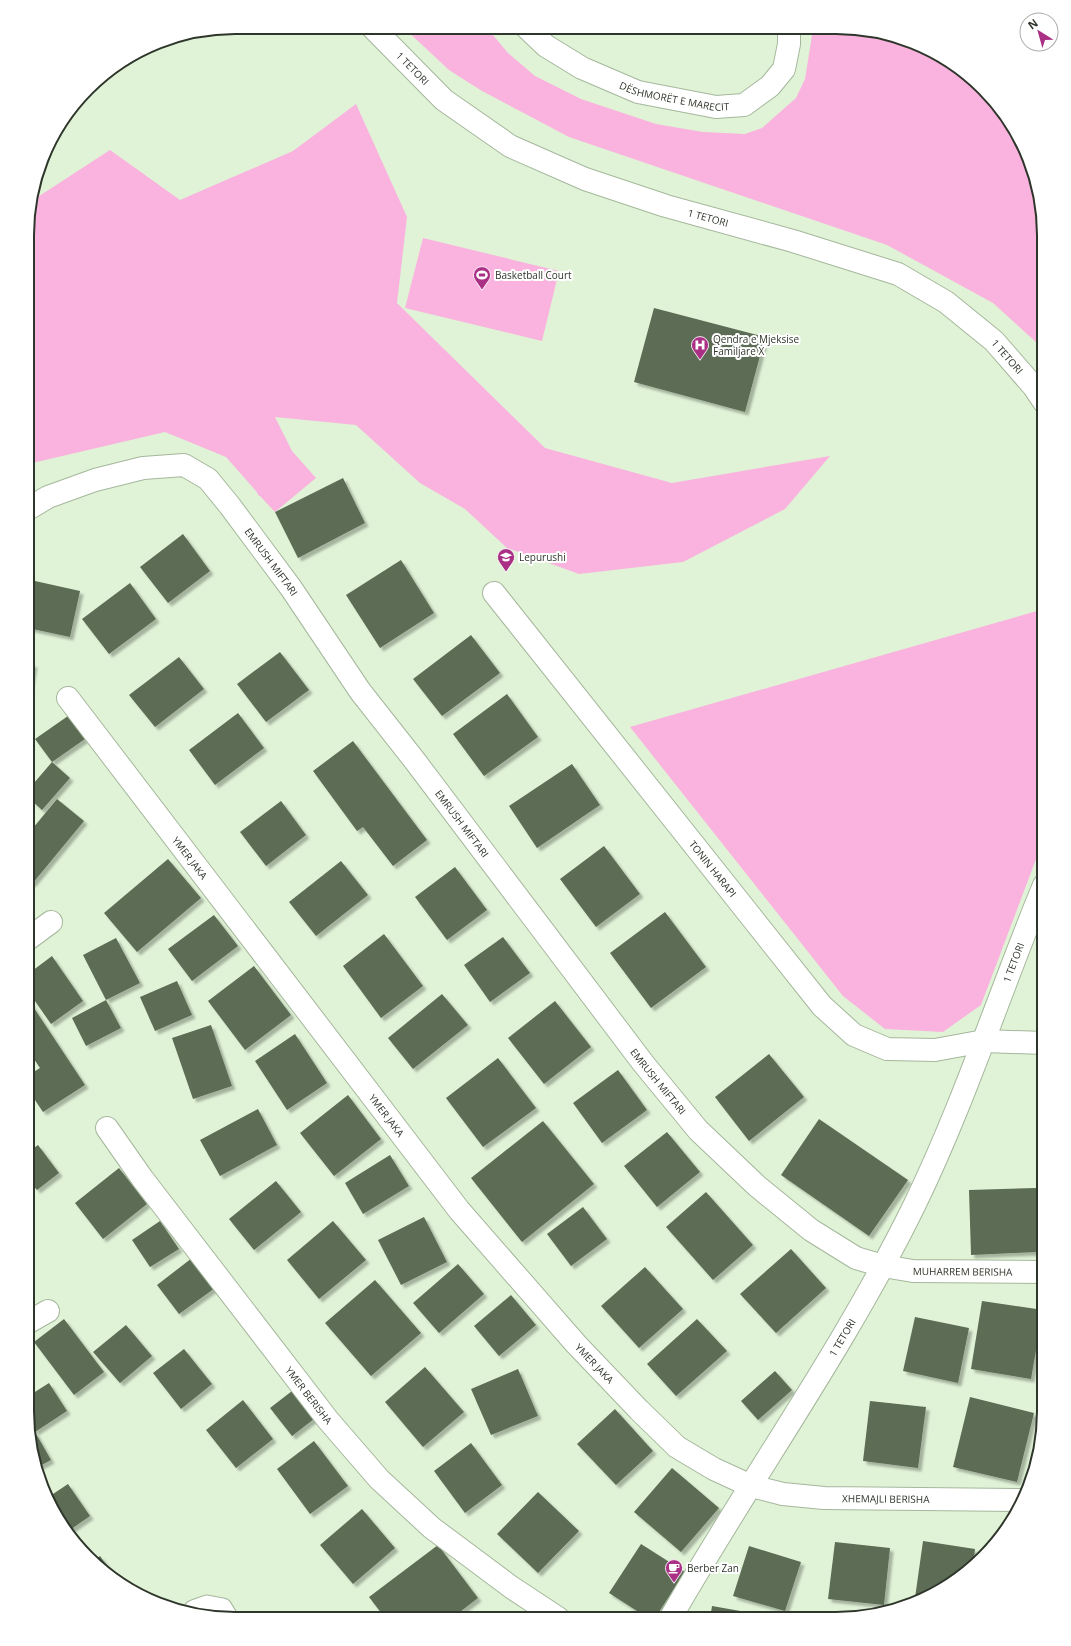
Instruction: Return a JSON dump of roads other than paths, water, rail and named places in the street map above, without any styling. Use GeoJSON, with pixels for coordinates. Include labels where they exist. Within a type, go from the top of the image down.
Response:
{"type":"FeatureCollection","features":[{"type":"Feature","properties":{"kind":"street","name":"1 TETORI"},"geometry":{"type":"LineString","coordinates":[[379,34],[444,100],[510,146],[592,181],[666,206],[793,241],[898,274],[946,302],[994,341],[1037,390]]}},
{"type":"Feature","properties":{"kind":"street","name":"DËSHMORËT E MARECIT"},"geometry":{"type":"LineString","coordinates":[[533,34],[546,46],[582,68],[638,92],[716,107],[744,105],[770,86],[784,69],[789,44],[789,34]]}},
{"type":"Feature","properties":{"kind":"street","name":"EMRUSH MIFTARI"},"geometry":{"type":"LineString","coordinates":[[34,505],[48,497],[95,480],[143,468],[184,465],[208,479],[291,588],[360,691],[415,760],[643,1063],[698,1130],[757,1186],[811,1230],[856,1258],[883,1266]]}},
{"type":"Feature","properties":{"kind":"street","name":"TONIN HARAPI"},"geometry":{"type":"LineString","coordinates":[[494,592],[822,1006],[854,1035],[887,1049],[935,1050],[984,1041]]}},
{"type":"Feature","properties":{"kind":"street","name":"YMER JAKA"},"geometry":{"type":"LineString","coordinates":[[68,698],[464,1215],[576,1344],[639,1410],[677,1447],[714,1469],[751,1486]]}},
{"type":"Feature","properties":{"kind":"street","name":"1 TETORI"},"geometry":{"type":"LineString","coordinates":[[673,1612],[702,1562],[818,1379],[883,1266],[916,1202],[984,1041],[1037,903]]}},
{"type":"Feature","properties":{"kind":"street"},"geometry":{"type":"LineString","coordinates":[[34,935],[51,922]]}},
{"type":"Feature","properties":{"kind":"street"},"geometry":{"type":"LineString","coordinates":[[984,1041],[1037,1043]]}},
{"type":"Feature","properties":{"kind":"street","name":"YMER BERISHA"},"geometry":{"type":"LineString","coordinates":[[107,1128],[142,1178],[328,1420],[379,1479],[432,1528],[511,1587],[549,1612]]}},
{"type":"Feature","properties":{"kind":"street","name":"MUHARREM BERISHA"},"geometry":{"type":"LineString","coordinates":[[883,1266],[913,1271],[1037,1272]]}},
{"type":"Feature","properties":{"kind":"street"},"geometry":{"type":"LineString","coordinates":[[34,1319],[48,1311]]}},
{"type":"Feature","properties":{"kind":"street","name":"XHEMAJLI BERISHA"},"geometry":{"type":"LineString","coordinates":[[751,1486],[783,1494],[824,1498],[1016,1500]]}},
{"type":"Feature","properties":{"kind":"lane"},"geometry":{"type":"LineString","coordinates":[[196,1608],[207,1604],[223,1607],[226,1612]]}},
{"type":"Feature","properties":{"kind":"place","name":"Basketball Court"},"geometry":{"type":"Point","coordinates":[482,290]}},
{"type":"Feature","properties":{"kind":"place","name":"Qendra e Mjeksise Familjare X"},"geometry":{"type":"Point","coordinates":[700,360]}},
{"type":"Feature","properties":{"kind":"place","name":"Lepurushi"},"geometry":{"type":"Point","coordinates":[506,572]}},
{"type":"Feature","properties":{"kind":"place","name":"Berber Zan"},"geometry":{"type":"Point","coordinates":[674,1583]}}]}
